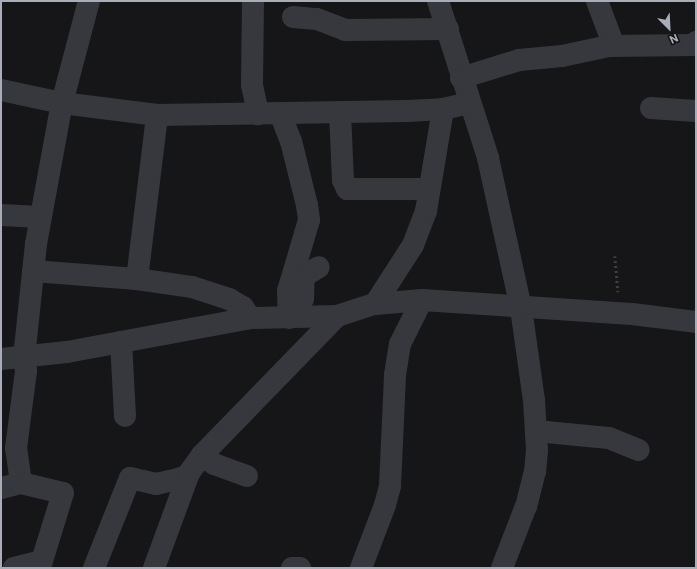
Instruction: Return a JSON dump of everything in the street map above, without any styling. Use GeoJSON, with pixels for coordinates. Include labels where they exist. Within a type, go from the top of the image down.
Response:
{"type":"FeatureCollection","features":[{"type":"Feature","properties":{"kind":"street"},"geometry":{"type":"LineString","coordinates":[[14,568],[42,561],[64,493],[11,486],[26,371],[24,358],[40,217],[62,104],[89,1]]}},
{"type":"Feature","properties":{"kind":"street"},"geometry":{"type":"LineString","coordinates":[[253,1],[252,85],[258,114]]}},
{"type":"Feature","properties":{"kind":"street"},"geometry":{"type":"LineString","coordinates":[[438,1],[448,29],[461,78],[488,158],[521,308],[534,400],[538,450],[535,471],[526,506],[502,568]]}},
{"type":"Feature","properties":{"kind":"street"},"geometry":{"type":"LineString","coordinates":[[592,3],[609,46]]}},
{"type":"Feature","properties":{"kind":"street"},"geometry":{"type":"LineString","coordinates":[[293,17],[317,19],[346,30],[448,29]]}},
{"type":"Feature","properties":{"kind":"street"},"geometry":{"type":"LineString","coordinates":[[461,78],[519,60],[562,56],[609,46],[695,45],[696,42]]}},
{"type":"Feature","properties":{"kind":"street"},"geometry":{"type":"LineString","coordinates":[[1,90],[62,104],[157,115],[442,109],[469,103]]}},
{"type":"Feature","properties":{"kind":"street"},"geometry":{"type":"LineString","coordinates":[[651,108],[696,111]]}},
{"type":"Feature","properties":{"kind":"street"},"geometry":{"type":"LineString","coordinates":[[376,304],[413,245],[426,211],[428,189],[442,109]]}},
{"type":"Feature","properties":{"kind":"street"},"geometry":{"type":"LineString","coordinates":[[340,112],[343,180],[347,189],[428,189]]}},
{"type":"Feature","properties":{"kind":"street"},"geometry":{"type":"LineString","coordinates":[[280,113],[291,141],[307,205],[308,220],[288,291],[296,317]]}},
{"type":"Feature","properties":{"kind":"street"},"geometry":{"type":"LineString","coordinates":[[137,279],[157,115]]}},
{"type":"Feature","properties":{"kind":"street"},"geometry":{"type":"LineString","coordinates":[[1,215],[40,217]]}},
{"type":"Feature","properties":{"kind":"street"},"geometry":{"type":"LineString","coordinates":[[296,317],[304,276],[319,267]]}},
{"type":"Feature","properties":{"kind":"street"},"geometry":{"type":"LineString","coordinates":[[33,271],[137,279],[192,287],[229,299],[243,307],[250,318]]}},
{"type":"Feature","properties":{"kind":"street"},"geometry":{"type":"LineString","coordinates":[[361,568],[385,505],[390,486],[395,375],[400,344],[422,300]]}},
{"type":"Feature","properties":{"kind":"street"},"geometry":{"type":"LineString","coordinates":[[1,359],[24,358],[250,318],[337,316],[376,304],[422,300],[444,300],[521,308],[618,314],[696,322]]}},
{"type":"Feature","properties":{"kind":"street"},"geometry":{"type":"LineString","coordinates":[[154,568],[186,480],[202,455],[337,316]]}},
{"type":"Feature","properties":{"kind":"street"},"geometry":{"type":"LineString","coordinates":[[121,342],[125,416]]}},
{"type":"Feature","properties":{"kind":"street"},"geometry":{"type":"LineString","coordinates":[[536,434],[546,432],[609,438],[639,450]]}},
{"type":"Feature","properties":{"kind":"street"},"geometry":{"type":"LineString","coordinates":[[202,455],[214,464],[247,476]]}},
{"type":"Feature","properties":{"kind":"street"},"geometry":{"type":"LineString","coordinates":[[94,568],[130,478],[156,484],[181,478],[186,480]]}},
{"type":"Feature","properties":{"kind":"street"},"geometry":{"type":"LineString","coordinates":[[292,568],[300,568]]}},
{"type":"Feature","properties":{"kind":"path"},"geometry":{"type":"LineString","coordinates":[[615,256],[618,314]]}}]}
